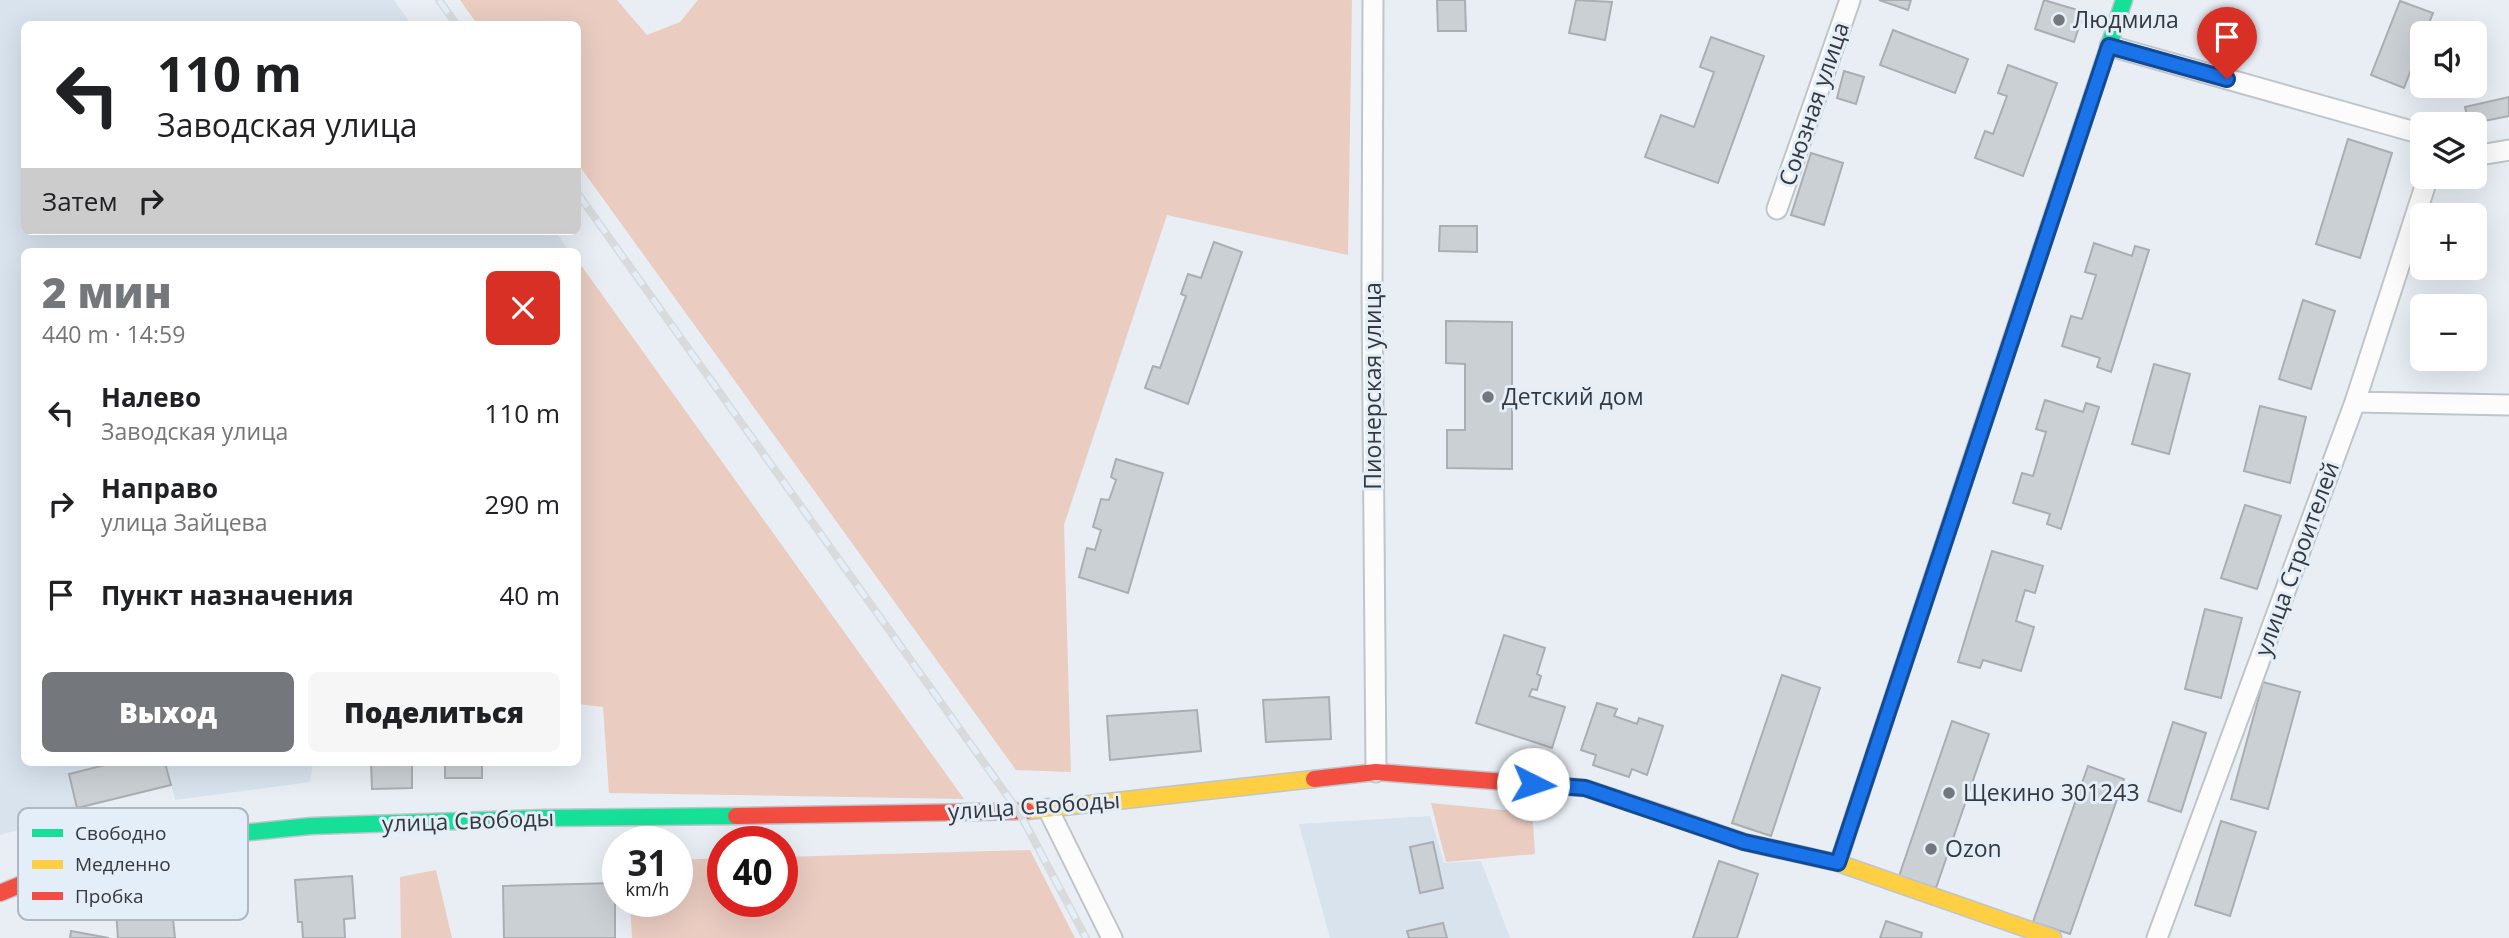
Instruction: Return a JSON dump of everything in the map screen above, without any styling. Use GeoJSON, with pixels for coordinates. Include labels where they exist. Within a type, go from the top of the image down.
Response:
{"type":"FeatureCollection","features":[{"type":"Feature","properties":{"kind":"street","name":"Пионерская улица"},"geometry":{"type":"LineString","coordinates":[[1373,0],[1372,288],[1376,772]]}},
{"type":"Feature","properties":{"kind":"street","name":"Союзная улица"},"geometry":{"type":"LineString","coordinates":[[1777,209],[1850,0]]}},
{"type":"Feature","properties":{"kind":"street"},"geometry":{"type":"LineString","coordinates":[[1838,863],[2124,0]]}},
{"type":"Feature","properties":{"kind":"street"},"geometry":{"type":"LineString","coordinates":[[2109,46],[2410,131]]}},
{"type":"Feature","properties":{"kind":"street"},"geometry":{"type":"LineString","coordinates":[[2487,154],[2509,150]]}},
{"type":"Feature","properties":{"kind":"street","name":"улица Строителей"},"geometry":{"type":"LineString","coordinates":[[2157,938],[2355,402],[2424,189]]}},
{"type":"Feature","properties":{"kind":"street"},"geometry":{"type":"LineString","coordinates":[[2355,402],[2509,405]]}},
{"type":"Feature","properties":{"kind":"street","name":"улица Свободы"},"geometry":{"type":"LineString","coordinates":[[248,832],[310,826],[545,818],[1019,812],[1376,772],[1585,788],[1744,842],[1838,863],[2053,938]]}},
{"type":"Feature","properties":{"kind":"street"},"geometry":{"type":"LineString","coordinates":[[1048,809],[1112,938]]}},
{"type":"Feature","properties":{"kind":"street","name":"улица Свободы"},"geometry":{"type":"LineString","coordinates":[[0,893],[18,886]]}},
{"type":"Feature","properties":{"kind":"shaded area"},"geometry":{"type":"Polygon","coordinates":[[[0,0],[394,0],[409,21],[21,21],[21,235],[558,235],[567,248],[21,248],[21,766],[98,766],[69,773],[77,808],[18,808],[18,830],[0,835],[0,0]]]}},
{"type":"Feature","properties":{"kind":"shaded area"},"geometry":{"type":"Polygon","coordinates":[[[460,0],[617,0],[647,35],[680,22],[698,0],[1352,0],[1348,255],[1167,215],[1064,525],[1071,772],[1016,770],[581,168],[581,21],[475,21],[460,0]]]}},
{"type":"Feature","properties":{"kind":"shaded area"},"geometry":{"type":"Polygon","coordinates":[[[581,265],[964,799],[609,793],[603,707],[581,704],[581,265]]]}},
{"type":"Feature","properties":{"kind":"shaded area"},"geometry":{"type":"Polygon","coordinates":[[[167,766],[313,766],[310,782],[175,800],[167,766]]]}},
{"type":"Feature","properties":{"kind":"shaded area"},"geometry":{"type":"Polygon","coordinates":[[[1431,803],[1502,810],[1532,809],[1535,854],[1446,862],[1431,803]]]}},
{"type":"Feature","properties":{"kind":"shaded area"},"geometry":{"type":"Polygon","coordinates":[[[1430,816],[1444,863],[1481,861],[1510,938],[1330,938],[1299,824],[1430,816]]]}},
{"type":"Feature","properties":{"kind":"shaded area"},"geometry":{"type":"Polygon","coordinates":[[[1030,850],[1075,938],[632,938],[631,917],[693,917],[693,859],[707,859],[707,917],[798,917],[798,857],[1030,850]]]}},
{"type":"Feature","properties":{"kind":"shaded area"},"geometry":{"type":"Polygon","coordinates":[[[436,870],[452,938],[401,938],[400,877],[436,870]]]}},
{"type":"Feature","properties":{"kind":"building"},"geometry":{"type":"Polygon","coordinates":[[[1437,0],[1465,0],[1466,31],[1438,31],[1437,0]]]}},
{"type":"Feature","properties":{"kind":"building"},"geometry":{"type":"Polygon","coordinates":[[[1576,0],[1612,2],[1605,40],[1569,33],[1576,0]]]}},
{"type":"Feature","properties":{"kind":"building"},"geometry":{"type":"Polygon","coordinates":[[[1879,0],[1911,0],[1908,10],[1879,0]]]}},
{"type":"Feature","properties":{"kind":"building","name":"Людмила"},"geometry":{"type":"Polygon","coordinates":[[[2044,0],[2084,12],[2074,42],[2035,29],[2044,0]]]}},
{"type":"Feature","properties":{"kind":"building"},"geometry":{"type":"Polygon","coordinates":[[[2400,1],[2433,13],[2430,21],[2410,21],[2410,72],[2404,88],[2371,75],[2400,1]]]}},
{"type":"Feature","properties":{"kind":"building"},"geometry":{"type":"Polygon","coordinates":[[[1893,30],[1968,59],[1955,93],[1880,65],[1893,30]]]}},
{"type":"Feature","properties":{"kind":"building"},"geometry":{"type":"Polygon","coordinates":[[[1711,37],[1764,56],[1718,183],[1645,157],[1661,115],[1694,127],[1714,72],[1700,67],[1711,37]]]}},
{"type":"Feature","properties":{"kind":"building"},"geometry":{"type":"Polygon","coordinates":[[[2008,65],[2057,83],[2023,176],[1975,158],[1985,131],[1993,134],[2007,96],[1998,93],[2008,65]]]}},
{"type":"Feature","properties":{"kind":"building"},"geometry":{"type":"Polygon","coordinates":[[[1844,71],[1864,77],[1856,104],[1837,98],[1844,71]]]}},
{"type":"Feature","properties":{"kind":"building"},"geometry":{"type":"Polygon","coordinates":[[[2509,97],[2509,116],[2487,120],[2487,112],[2466,112],[2465,107],[2509,97]]]}},
{"type":"Feature","properties":{"kind":"building"},"geometry":{"type":"Polygon","coordinates":[[[2348,139],[2392,153],[2360,258],[2316,244],[2348,139]]]}},
{"type":"Feature","properties":{"kind":"building"},"geometry":{"type":"Polygon","coordinates":[[[1811,153],[1843,163],[1824,225],[1791,215],[1811,153]]]}},
{"type":"Feature","properties":{"kind":"building"},"geometry":{"type":"Polygon","coordinates":[[[1440,226],[1477,226],[1477,252],[1439,251],[1440,226]]]}},
{"type":"Feature","properties":{"kind":"building"},"geometry":{"type":"Polygon","coordinates":[[[1214,242],[1242,252],[1188,404],[1145,388],[1153,366],[1160,368],[1186,296],[1181,294],[1188,274],[1201,278],[1214,242]]]}},
{"type":"Feature","properties":{"kind":"building"},"geometry":{"type":"Polygon","coordinates":[[[2094,243],[2132,256],[2135,246],[2149,250],[2111,372],[2097,367],[2100,358],[2062,346],[2071,316],[2082,319],[2096,275],[2085,272],[2094,243]]]}},
{"type":"Feature","properties":{"kind":"building"},"geometry":{"type":"Polygon","coordinates":[[[2303,300],[2335,311],[2311,389],[2279,379],[2303,300]]]}},
{"type":"Feature","properties":{"kind":"building","name":"Детский дом"},"geometry":{"type":"Polygon","coordinates":[[[1446,321],[1512,322],[1512,469],[1447,468],[1447,430],[1465,430],[1465,364],[1446,363],[1446,321]]]}},
{"type":"Feature","properties":{"kind":"building"},"geometry":{"type":"Polygon","coordinates":[[[2154,364],[2190,374],[2169,454],[2132,444],[2154,364]]]}},
{"type":"Feature","properties":{"kind":"building"},"geometry":{"type":"Polygon","coordinates":[[[2045,400],[2083,412],[2086,403],[2099,407],[2061,529],[2047,524],[2050,514],[2013,503],[2022,473],[2033,476],[2046,432],[2036,429],[2045,400]]]}},
{"type":"Feature","properties":{"kind":"building"},"geometry":{"type":"Polygon","coordinates":[[[2260,406],[2306,417],[2290,483],[2244,471],[2260,406]]]}},
{"type":"Feature","properties":{"kind":"building"},"geometry":{"type":"Polygon","coordinates":[[[1116,459],[1163,473],[1128,593],[1079,577],[1087,548],[1095,550],[1101,530],[1093,527],[1101,499],[1109,500],[1116,480],[1111,477],[1116,459]]]}},
{"type":"Feature","properties":{"kind":"building"},"geometry":{"type":"Polygon","coordinates":[[[2245,505],[2281,516],[2257,589],[2221,578],[2245,505]]]}},
{"type":"Feature","properties":{"kind":"building"},"geometry":{"type":"Polygon","coordinates":[[[1992,551],[2043,566],[2035,593],[2025,590],[2016,621],[2034,627],[2021,671],[1983,660],[1980,668],[1958,662],[1992,551]]]}},
{"type":"Feature","properties":{"kind":"building"},"geometry":{"type":"Polygon","coordinates":[[[2205,609],[2242,618],[2221,698],[2185,689],[2205,609]]]}},
{"type":"Feature","properties":{"kind":"building"},"geometry":{"type":"Polygon","coordinates":[[[1504,635],[1545,648],[1537,674],[1541,676],[1537,690],[1532,689],[1529,696],[1565,707],[1552,748],[1476,723],[1504,635]]]}},
{"type":"Feature","properties":{"kind":"building"},"geometry":{"type":"Polygon","coordinates":[[[1782,675],[1820,688],[1771,836],[1732,823],[1782,675]]]}},
{"type":"Feature","properties":{"kind":"building"},"geometry":{"type":"Polygon","coordinates":[[[2263,682],[2300,692],[2268,809],[2231,799],[2263,682]]]}},
{"type":"Feature","properties":{"kind":"building"},"geometry":{"type":"Polygon","coordinates":[[[1329,697],[1331,739],[1266,742],[1263,700],[1329,697]]]}},
{"type":"Feature","properties":{"kind":"building"},"geometry":{"type":"Polygon","coordinates":[[[1597,703],[1617,709],[1614,716],[1637,724],[1639,718],[1663,726],[1647,775],[1632,769],[1629,777],[1593,765],[1596,755],[1581,750],[1597,703]]]}},
{"type":"Feature","properties":{"kind":"building"},"geometry":{"type":"Polygon","coordinates":[[[1197,710],[1201,751],[1110,760],[1107,716],[1197,710]]]}},
{"type":"Feature","properties":{"kind":"building"},"geometry":{"type":"Polygon","coordinates":[[[1952,721],[1989,734],[1936,888],[1899,876],[1952,721]]]}},
{"type":"Feature","properties":{"kind":"building"},"geometry":{"type":"Polygon","coordinates":[[[2173,722],[2206,733],[2181,812],[2148,801],[2173,722]]]}},
{"type":"Feature","properties":{"kind":"building"},"geometry":{"type":"Polygon","coordinates":[[[101,766],[166,766],[171,785],[77,808],[69,774],[101,766]]]}},
{"type":"Feature","properties":{"kind":"building"},"geometry":{"type":"Polygon","coordinates":[[[371,766],[412,766],[412,788],[372,789],[371,766]]]}},
{"type":"Feature","properties":{"kind":"building"},"geometry":{"type":"Polygon","coordinates":[[[445,766],[482,766],[482,778],[445,778],[445,766]]]}},
{"type":"Feature","properties":{"kind":"building"},"geometry":{"type":"Polygon","coordinates":[[[2088,766],[2124,779],[2070,934],[2033,922],[2088,766]]]}},
{"type":"Feature","properties":{"kind":"building"},"geometry":{"type":"Polygon","coordinates":[[[2221,821],[2256,832],[2230,916],[2195,905],[2221,821]]]}},
{"type":"Feature","properties":{"kind":"building"},"geometry":{"type":"Polygon","coordinates":[[[1433,842],[1443,888],[1420,893],[1410,847],[1433,842]]]}},
{"type":"Feature","properties":{"kind":"building"},"geometry":{"type":"Polygon","coordinates":[[[1719,861],[1758,874],[1737,938],[1693,938],[1719,861]]]}},
{"type":"Feature","properties":{"kind":"building"},"geometry":{"type":"Polygon","coordinates":[[[352,876],[355,918],[344,919],[345,938],[303,938],[302,922],[298,922],[295,880],[352,876]]]}},
{"type":"Feature","properties":{"kind":"building"},"geometry":{"type":"Polygon","coordinates":[[[602,883],[602,917],[615,917],[615,938],[504,938],[503,886],[602,883]]]}},
{"type":"Feature","properties":{"kind":"building"},"geometry":{"type":"Polygon","coordinates":[[[117,920],[173,920],[175,938],[118,938],[117,920]]]}},
{"type":"Feature","properties":{"kind":"building"},"geometry":{"type":"Polygon","coordinates":[[[1886,921],[1922,933],[1921,938],[1880,938],[1886,921]]]}},
{"type":"Feature","properties":{"kind":"building"},"geometry":{"type":"Polygon","coordinates":[[[1443,923],[1447,938],[1409,938],[1407,931],[1443,923]]]}},
{"type":"Feature","properties":{"kind":"building"},"geometry":{"type":"Polygon","coordinates":[[[71,931],[109,938],[70,938],[71,931]]]}},
{"type":"Feature","properties":{"kind":"railway"},"geometry":{"type":"LineString","coordinates":[[439,0],[454,21]]}},
{"type":"Feature","properties":{"kind":"railway"},"geometry":{"type":"LineString","coordinates":[[581,198],[1019,812],[1086,938]]}},
{"type":"Feature","properties":{"kind":"traffic: fast"},"geometry":{"type":"LineString","coordinates":[[1987,412],[2124,0]]}},
{"type":"Feature","properties":{"kind":"traffic: fast"},"geometry":{"type":"LineString","coordinates":[[248,832],[311,826],[545,818],[736,816]]}},
{"type":"Feature","properties":{"kind":"traffic: slow"},"geometry":{"type":"LineString","coordinates":[[1838,863],[1987,412]]}},
{"type":"Feature","properties":{"kind":"traffic: slow"},"geometry":{"type":"LineString","coordinates":[[1027,811],[1314,779]]}},
{"type":"Feature","properties":{"kind":"traffic: slow"},"geometry":{"type":"LineString","coordinates":[[1669,816],[1744,842],[1838,863],[2053,938]]}},
{"type":"Feature","properties":{"kind":"traffic: jam"},"geometry":{"type":"LineString","coordinates":[[1314,779],[1376,772],[1585,788],[1669,816]]}},
{"type":"Feature","properties":{"kind":"traffic: jam"},"geometry":{"type":"LineString","coordinates":[[736,816],[1027,811]]}},
{"type":"Feature","properties":{"kind":"traffic: jam"},"geometry":{"type":"LineString","coordinates":[[0,893],[18,886]]}},
{"type":"Feature","properties":{"kind":"place","name":"Людмила"},"geometry":{"type":"Point","coordinates":[2059,20]}},
{"type":"Feature","properties":{"kind":"place","name":"Детский дом"},"geometry":{"type":"Point","coordinates":[1488,397]}},
{"type":"Feature","properties":{"kind":"place","name":"Щекино 301243"},"geometry":{"type":"Point","coordinates":[1949,793]}},
{"type":"Feature","properties":{"kind":"place","name":"Ozon"},"geometry":{"type":"Point","coordinates":[1931,849]}},
{"type":"Feature","properties":{"kind":"route"},"geometry":{"type":"LineString","coordinates":[[1533,784],[1585,788],[1744,842],[1838,863],[2109,46],[2227,79]]}}]}
